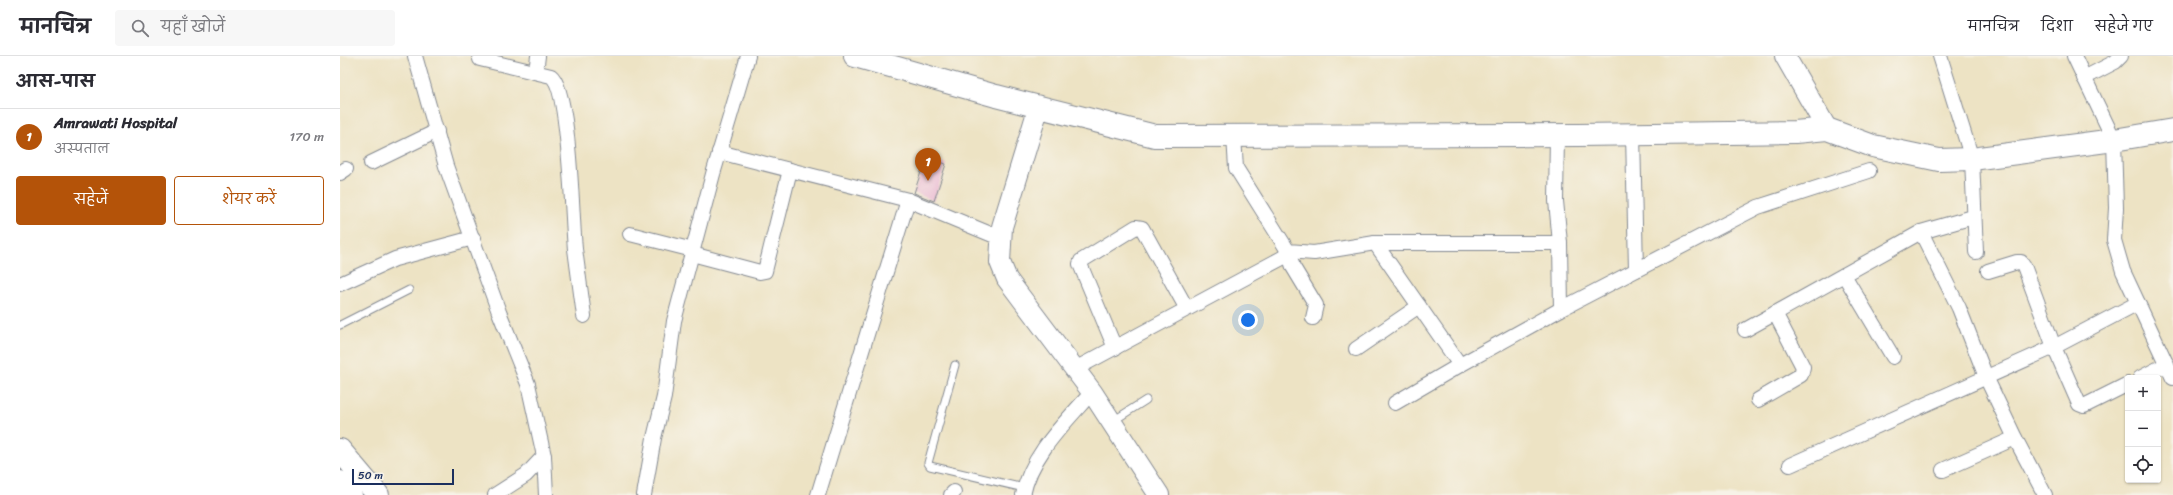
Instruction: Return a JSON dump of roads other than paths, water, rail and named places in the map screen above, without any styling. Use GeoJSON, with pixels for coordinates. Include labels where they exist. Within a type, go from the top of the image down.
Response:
{"type":"FeatureCollection","features":[{"type":"Feature","properties":{"kind":"main road"},"geometry":{"type":"LineString","coordinates":[[855,56],[996,96],[1155,136],[1557,135],[1795,132],[1827,129],[1873,146],[1939,160],[1972,159],[2114,140],[2173,130]]}},
{"type":"Feature","properties":{"kind":"main road"},"geometry":{"type":"LineString","coordinates":[[1785,56],[1827,129]]}},
{"type":"Feature","properties":{"kind":"main road"},"geometry":{"type":"LineString","coordinates":[[1039,106],[1002,227],[1000,238],[1000,262],[1007,279],[1092,392],[1159,495]]}},
{"type":"Feature","properties":{"kind":"main road"},"geometry":{"type":"LineString","coordinates":[[340,450],[351,495]]}},
{"type":"Feature","properties":{"kind":"main road"},"geometry":{"type":"LineString","coordinates":[[346,475],[378,495]]}},
{"type":"Feature","properties":{"kind":"street"},"geometry":{"type":"LineString","coordinates":[[415,56],[446,166],[528,384],[544,456],[546,495]]}},
{"type":"Feature","properties":{"kind":"street"},"geometry":{"type":"LineString","coordinates":[[536,72],[538,56]]}},
{"type":"Feature","properties":{"kind":"street"},"geometry":{"type":"LineString","coordinates":[[644,495],[654,438],[664,397],[674,321],[719,152],[748,56]]}},
{"type":"Feature","properties":{"kind":"street"},"geometry":{"type":"LineString","coordinates":[[1940,56],[1972,159],[1973,217],[1976,252]]}},
{"type":"Feature","properties":{"kind":"street"},"geometry":{"type":"LineString","coordinates":[[2074,56],[2114,140],[2116,208],[2114,240],[2123,271],[2173,378]]}},
{"type":"Feature","properties":{"kind":"street"},"geometry":{"type":"LineString","coordinates":[[2084,78],[2115,62],[2121,56]]}},
{"type":"Feature","properties":{"kind":"street"},"geometry":{"type":"LineString","coordinates":[[480,59],[551,76],[558,84],[568,141],[575,248],[584,316]]}},
{"type":"Feature","properties":{"kind":"street"},"geometry":{"type":"LineString","coordinates":[[371,163],[437,131]]}},
{"type":"Feature","properties":{"kind":"street"},"geometry":{"type":"LineString","coordinates":[[1632,134],[1636,270]]}},
{"type":"Feature","properties":{"kind":"street"},"geometry":{"type":"LineString","coordinates":[[1557,135],[1556,201],[1560,243],[1561,309]]}},
{"type":"Feature","properties":{"kind":"street"},"geometry":{"type":"LineString","coordinates":[[1234,136],[1236,168],[1288,251],[1293,267],[1316,305],[1313,318]]}},
{"type":"Feature","properties":{"kind":"street"},"geometry":{"type":"LineString","coordinates":[[719,152],[908,200],[1000,238]]}},
{"type":"Feature","properties":{"kind":"street"},"geometry":{"type":"LineString","coordinates":[[630,234],[760,272],[765,271],[790,170]]}},
{"type":"Feature","properties":{"kind":"street"},"geometry":{"type":"LineString","coordinates":[[1394,403],[1561,309],[1758,207],[1869,171]]}},
{"type":"Feature","properties":{"kind":"street"},"geometry":{"type":"LineString","coordinates":[[818,495],[908,200]]}},
{"type":"Feature","properties":{"kind":"street"},"geometry":{"type":"LineString","coordinates":[[1745,330],[1921,232],[1973,217]]}},
{"type":"Feature","properties":{"kind":"street"},"geometry":{"type":"LineString","coordinates":[[1115,348],[1080,264],[1083,259],[1136,227],[1142,228],[1187,309]]}},
{"type":"Feature","properties":{"kind":"street"},"geometry":{"type":"LineString","coordinates":[[1921,232],[1959,308],[1986,377],[2044,495]]}},
{"type":"Feature","properties":{"kind":"street"},"geometry":{"type":"LineString","coordinates":[[340,284],[395,260],[473,238]]}},
{"type":"Feature","properties":{"kind":"street"},"geometry":{"type":"LineString","coordinates":[[1288,251],[1314,253],[1375,243],[1560,243]]}},
{"type":"Feature","properties":{"kind":"street"},"geometry":{"type":"LineString","coordinates":[[1375,243],[1460,365]]}},
{"type":"Feature","properties":{"kind":"street"},"geometry":{"type":"LineString","coordinates":[[1075,369],[1284,257],[1288,251]]}},
{"type":"Feature","properties":{"kind":"street"},"geometry":{"type":"LineString","coordinates":[[1988,271],[2017,262],[2021,262],[2024,266],[2054,346],[2079,404],[2082,406],[2125,385]]}},
{"type":"Feature","properties":{"kind":"street"},"geometry":{"type":"LineString","coordinates":[[1844,275],[1894,357]]}},
{"type":"Feature","properties":{"kind":"street"},"geometry":{"type":"LineString","coordinates":[[1790,466],[2054,346],[2138,303]]}},
{"type":"Feature","properties":{"kind":"street"},"geometry":{"type":"LineString","coordinates":[[1356,349],[1419,306]]}},
{"type":"Feature","properties":{"kind":"street"},"geometry":{"type":"LineString","coordinates":[[1758,400],[1801,376],[1803,372],[1803,367],[1775,313]]}},
{"type":"Feature","properties":{"kind":"street"},"geometry":{"type":"LineString","coordinates":[[2146,375],[2167,364]]}},
{"type":"Feature","properties":{"kind":"street"},"geometry":{"type":"LineString","coordinates":[[1023,491],[1041,454],[1092,392]]}},
{"type":"Feature","properties":{"kind":"street"},"geometry":{"type":"LineString","coordinates":[[1943,470],[2015,438]]}},
{"type":"Feature","properties":{"kind":"street"},"geometry":{"type":"LineString","coordinates":[[495,495],[526,475],[544,456]]}},
{"type":"Feature","properties":{"kind":"lane"},"geometry":{"type":"LineString","coordinates":[[340,325],[409,290]]}},
{"type":"Feature","properties":{"kind":"lane"},"geometry":{"type":"LineString","coordinates":[[955,365],[928,463],[930,466],[1023,491]]}},
{"type":"Feature","properties":{"kind":"lane"},"geometry":{"type":"LineString","coordinates":[[1112,422],[1146,400]]}},
{"type":"Feature","properties":{"kind":"place","name":"Amrawati Hospital"},"geometry":{"type":"Point","coordinates":[928,181]}}]}
